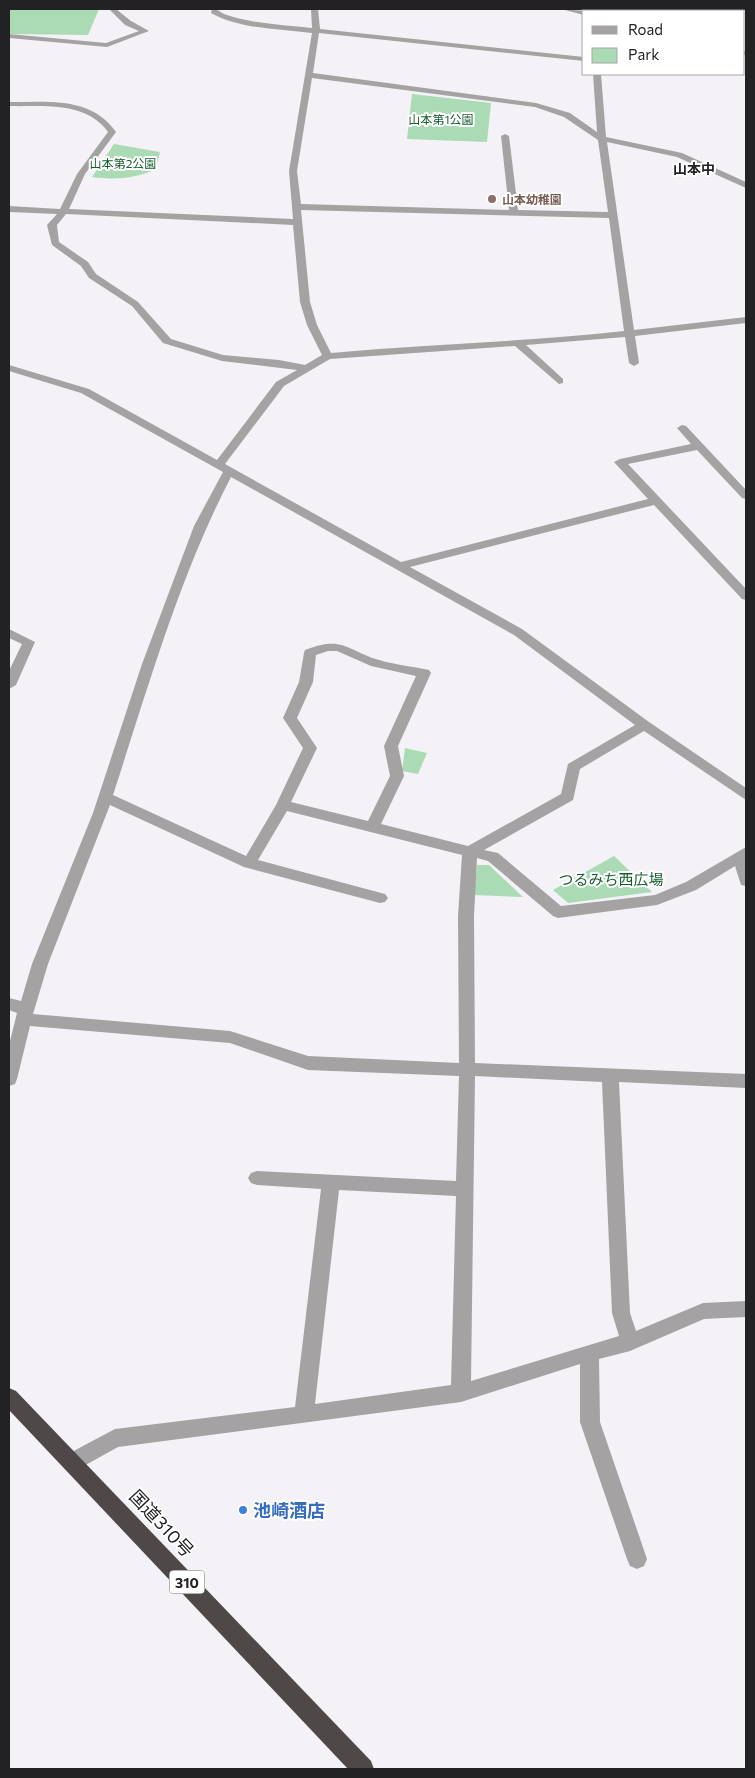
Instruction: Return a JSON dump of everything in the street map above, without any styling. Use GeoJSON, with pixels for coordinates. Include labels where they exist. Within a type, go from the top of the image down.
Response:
{"type":"FeatureCollection","features":[{"type":"Feature","properties":{"kind":"highway","name":"国道310号"},"geometry":{"type":"LineString","coordinates":[[9,1397],[73,1462],[363,1769]]}},
{"type":"Feature","properties":{"kind":"street"},"geometry":{"type":"LineString","coordinates":[[9,36],[107,45],[145,31],[128,23],[112,9]]}},
{"type":"Feature","properties":{"kind":"street"},"geometry":{"type":"LineString","coordinates":[[215,9],[214,11],[224,17],[248,22],[582,59]]}},
{"type":"Feature","properties":{"kind":"street"},"geometry":{"type":"LineString","coordinates":[[315,9],[316,30],[293,171],[305,302],[312,325],[328,356]]}},
{"type":"Feature","properties":{"kind":"street"},"geometry":{"type":"LineString","coordinates":[[565,9],[582,13]]}},
{"type":"Feature","properties":{"kind":"street"},"geometry":{"type":"LineString","coordinates":[[309,75],[536,105],[567,115],[602,139],[679,155],[746,185]]}},
{"type":"Feature","properties":{"kind":"street"},"geometry":{"type":"LineString","coordinates":[[597,75],[602,139],[628,333],[634,363]]}},
{"type":"Feature","properties":{"kind":"street"},"geometry":{"type":"LineString","coordinates":[[9,104],[64,107],[94,113],[104,119],[112,132],[81,174],[63,212],[52,225],[55,243],[86,264],[92,276],[135,304],[167,342],[222,358],[279,363],[307,369]]}},
{"type":"Feature","properties":{"kind":"street"},"geometry":{"type":"LineString","coordinates":[[505,136],[514,213]]}},
{"type":"Feature","properties":{"kind":"street"},"geometry":{"type":"LineString","coordinates":[[296,207],[613,216]]}},
{"type":"Feature","properties":{"kind":"street"},"geometry":{"type":"LineString","coordinates":[[9,209],[297,222]]}},
{"type":"Feature","properties":{"kind":"street"},"geometry":{"type":"LineString","coordinates":[[9,1076],[24,1014],[40,964],[106,797],[149,664],[200,526],[224,469],[280,384],[328,356],[420,348],[519,344],[746,320]]}},
{"type":"Feature","properties":{"kind":"street"},"geometry":{"type":"LineString","coordinates":[[519,344],[559,381]]}},
{"type":"Feature","properties":{"kind":"street"},"geometry":{"type":"LineString","coordinates":[[9,368],[85,391],[518,632],[644,725],[746,796]]}},
{"type":"Feature","properties":{"kind":"street"},"geometry":{"type":"LineString","coordinates":[[682,428],[746,496]]}},
{"type":"Feature","properties":{"kind":"street"},"geometry":{"type":"LineString","coordinates":[[700,446],[620,462],[658,500],[746,596]]}},
{"type":"Feature","properties":{"kind":"street"},"geometry":{"type":"LineString","coordinates":[[400,566],[658,500]]}},
{"type":"Feature","properties":{"kind":"street"},"geometry":{"type":"LineString","coordinates":[[9,633],[29,642],[9,685]]}},
{"type":"Feature","properties":{"kind":"street"},"geometry":{"type":"LineString","coordinates":[[249,863],[283,805],[310,748],[290,718],[306,682],[310,653],[326,646],[346,648],[369,660],[424,673],[391,746],[397,776],[373,826]]}},
{"type":"Feature","properties":{"kind":"street"},"geometry":{"type":"LineString","coordinates":[[470,851],[568,797],[573,767],[644,725]]}},
{"type":"Feature","properties":{"kind":"street"},"geometry":{"type":"LineString","coordinates":[[106,797],[249,863],[380,898]]}},
{"type":"Feature","properties":{"kind":"street"},"geometry":{"type":"LineString","coordinates":[[283,805],[493,857],[558,912],[657,900],[691,886],[743,854],[746,881]]}},
{"type":"Feature","properties":{"kind":"street"},"geometry":{"type":"LineString","coordinates":[[461,1392],[467,1068],[466,916],[470,851]]}},
{"type":"Feature","properties":{"kind":"street"},"geometry":{"type":"LineString","coordinates":[[9,1004],[24,1014],[230,1037],[308,1063],[467,1068],[746,1081]]}},
{"type":"Feature","properties":{"kind":"street"},"geometry":{"type":"LineString","coordinates":[[610,1075],[621,1313],[630,1342]]}},
{"type":"Feature","properties":{"kind":"street"},"geometry":{"type":"LineString","coordinates":[[257,1178],[464,1189]]}},
{"type":"Feature","properties":{"kind":"street"},"geometry":{"type":"LineString","coordinates":[[304,1415],[331,1182]]}},
{"type":"Feature","properties":{"kind":"street"},"geometry":{"type":"LineString","coordinates":[[73,1462],[115,1438],[304,1415],[461,1392],[630,1342],[703,1312],[746,1309]]}},
{"type":"Feature","properties":{"kind":"street"},"geometry":{"type":"LineString","coordinates":[[590,1353],[590,1422],[637,1559]]}},
{"type":"Feature","properties":{"kind":"green space"},"geometry":{"type":"Polygon","coordinates":[[[9,9],[99,9],[88,35],[9,34],[9,9]]]}},
{"type":"Feature","properties":{"kind":"green space","name":"山本第1公園"},"geometry":{"type":"Polygon","coordinates":[[[412,94],[491,103],[487,142],[407,139],[412,94]]]}},
{"type":"Feature","properties":{"kind":"green space","name":"山本第2公園"},"geometry":{"type":"Polygon","coordinates":[[[114,144],[160,152],[156,169],[125,178],[92,177],[114,144]]]}},
{"type":"Feature","properties":{"kind":"green space"},"geometry":{"type":"Polygon","coordinates":[[[405,748],[427,753],[418,774],[402,771],[405,748]]]}},
{"type":"Feature","properties":{"kind":"green space","name":"つるみち西広場"},"geometry":{"type":"Polygon","coordinates":[[[614,856],[652,892],[568,903],[553,890],[614,856]]]}},
{"type":"Feature","properties":{"kind":"green space"},"geometry":{"type":"Polygon","coordinates":[[[477,865],[489,865],[523,897],[474,895],[477,865]]]}},
{"type":"Feature","properties":{"kind":"place","name":"山本幼稚園"},"geometry":{"type":"Point","coordinates":[492,199]}},
{"type":"Feature","properties":{"kind":"place","name":"池崎酒店"},"geometry":{"type":"Point","coordinates":[243,1510]}},
{"type":"Feature","properties":{"kind":"district","name":"山本中"},"geometry":{"type":"Point","coordinates":[694,168]}}]}
